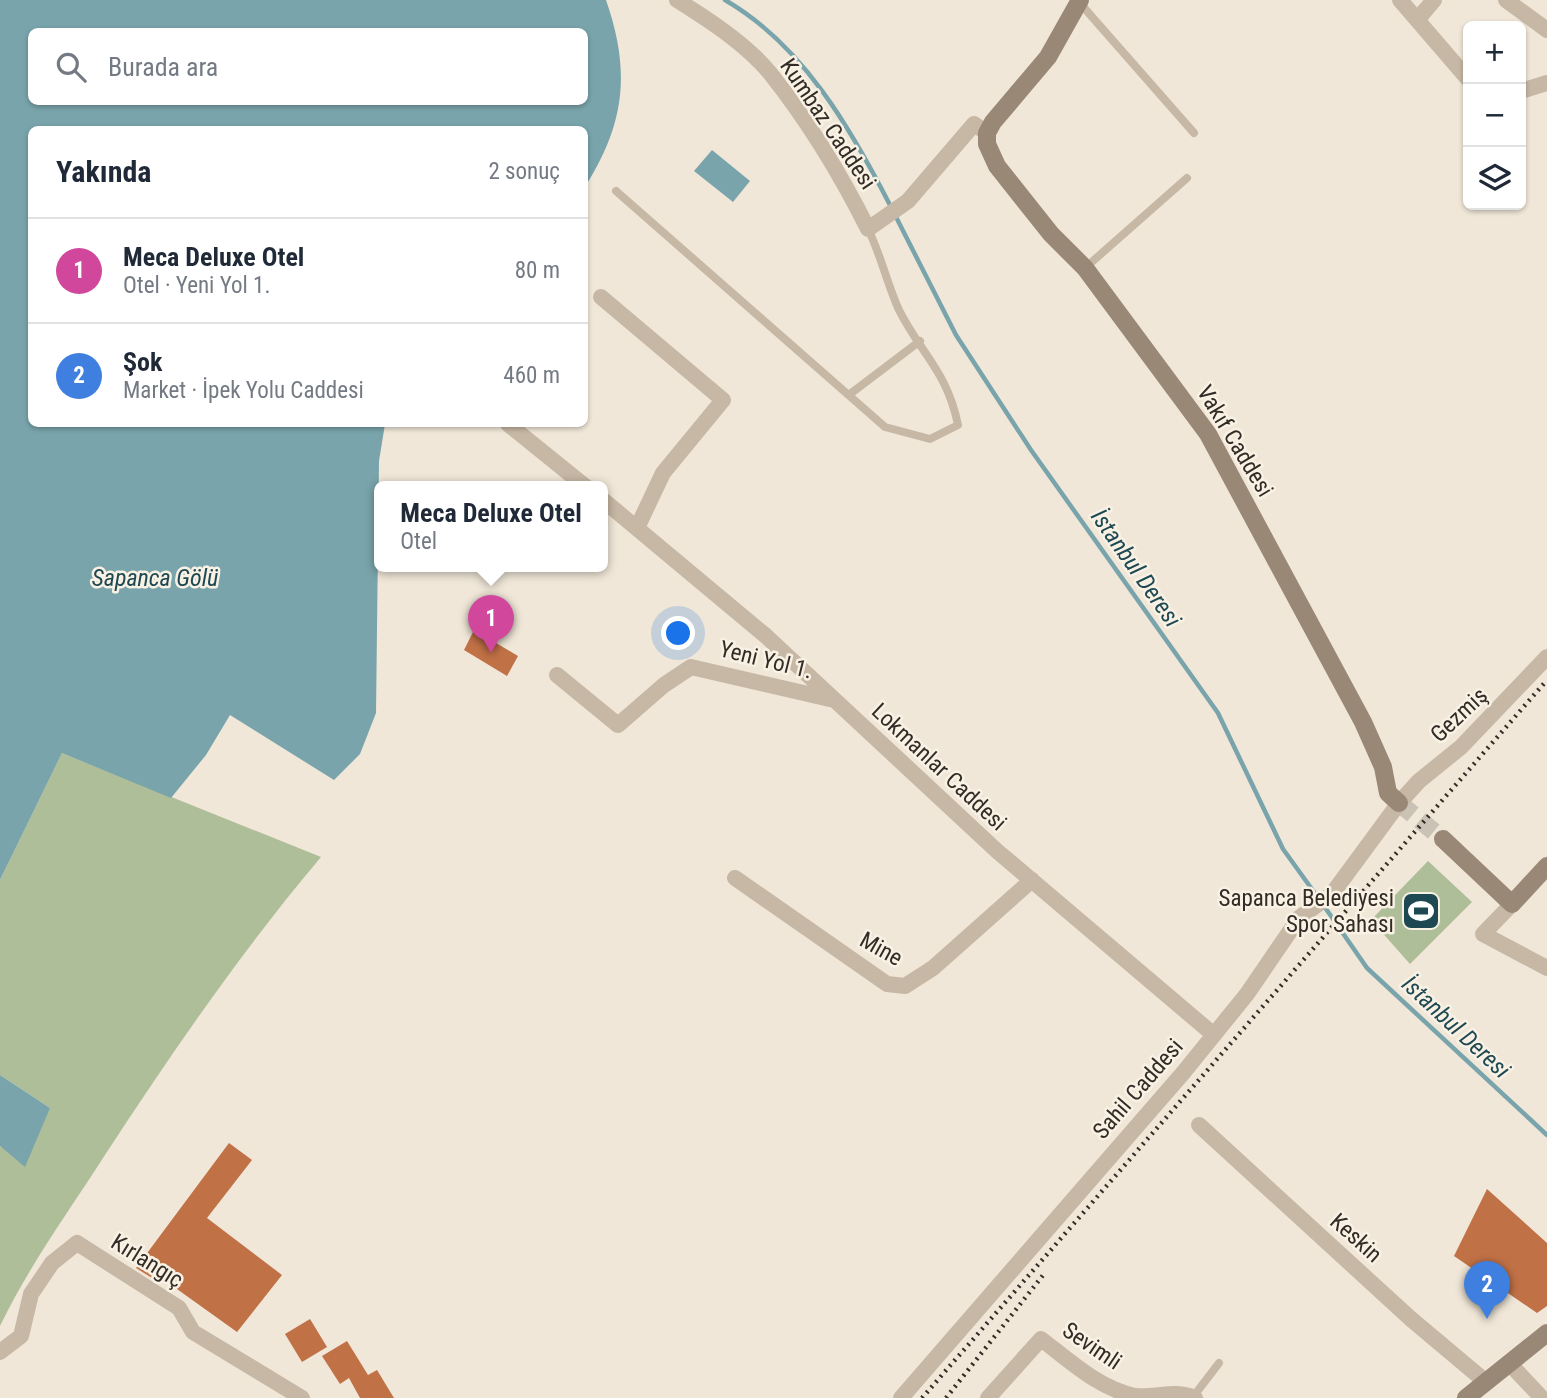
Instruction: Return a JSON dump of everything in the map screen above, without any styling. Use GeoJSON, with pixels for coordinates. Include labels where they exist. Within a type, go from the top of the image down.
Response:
{"type":"FeatureCollection","features":[{"type":"Feature","properties":{"kind":"street","name":"Kumbaz Caddesi"},"geometry":{"type":"LineString","coordinates":[[677,0],[713,23],[769,72],[843,179],[868,229]]}},
{"type":"Feature","properties":{"kind":"street"},"geometry":{"type":"LineString","coordinates":[[1400,0],[1463,73]]}},
{"type":"Feature","properties":{"kind":"street"},"geometry":{"type":"LineString","coordinates":[[1417,20],[1434,0]]}},
{"type":"Feature","properties":{"kind":"street"},"geometry":{"type":"LineString","coordinates":[[1506,0],[1547,30]]}},
{"type":"Feature","properties":{"kind":"street"},"geometry":{"type":"LineString","coordinates":[[868,229],[908,201],[974,124],[987,133],[993,122],[1048,57],[1079,1]]}},
{"type":"Feature","properties":{"kind":"street"},"geometry":{"type":"LineString","coordinates":[[1526,89],[1547,83]]}},
{"type":"Feature","properties":{"kind":"street","name":"Vakıf Caddesi"},"geometry":{"type":"LineString","coordinates":[[987,133],[987,144],[997,166],[1051,234],[1085,268],[1208,434],[1363,722],[1382,766],[1388,793],[1399,803]]}},
{"type":"Feature","properties":{"kind":"street"},"geometry":{"type":"LineString","coordinates":[[601,297],[723,400],[663,473],[637,528]]}},
{"type":"Feature","properties":{"kind":"street"},"geometry":{"type":"LineString","coordinates":[[512,427],[579,481]]}},
{"type":"Feature","properties":{"kind":"street","name":"Lokmanlar Caddesi"},"geometry":{"type":"LineString","coordinates":[[608,504],[766,636],[997,851],[1214,1035]]}},
{"type":"Feature","properties":{"kind":"street","name":"Gezmiş"},"geometry":{"type":"LineString","coordinates":[[1399,803],[1419,781],[1487,721],[1547,657]]}},
{"type":"Feature","properties":{"kind":"street","name":"Yeni Yol 1."},"geometry":{"type":"LineString","coordinates":[[557,675],[618,725],[664,685],[691,667],[834,700]]}},
{"type":"Feature","properties":{"kind":"street","name":"Sahil Caddesi"},"geometry":{"type":"LineString","coordinates":[[901,1398],[1214,1035],[1247,994],[1299,918],[1332,894],[1399,803]]}},
{"type":"Feature","properties":{"kind":"street"},"geometry":{"type":"LineString","coordinates":[[1443,839],[1512,904]]}},
{"type":"Feature","properties":{"kind":"street"},"geometry":{"type":"LineString","coordinates":[[1547,866],[1483,934],[1547,968]]}},
{"type":"Feature","properties":{"kind":"street","name":"Mine"},"geometry":{"type":"LineString","coordinates":[[735,878],[887,984],[905,986],[933,968],[1032,880]]}},
{"type":"Feature","properties":{"kind":"street","name":"Keskin"},"geometry":{"type":"LineString","coordinates":[[1199,1125],[1401,1310],[1486,1382]]}},
{"type":"Feature","properties":{"kind":"street","name":"Kırlangıç"},"geometry":{"type":"LineString","coordinates":[[0,1352],[21,1336],[31,1294],[52,1263],[78,1243],[179,1308],[193,1332],[302,1398]]}},
{"type":"Feature","properties":{"kind":"street"},"geometry":{"type":"LineString","coordinates":[[1466,1398],[1547,1333]]}},
{"type":"Feature","properties":{"kind":"street","name":"Sevimli"},"geometry":{"type":"LineString","coordinates":[[988,1398],[1041,1339],[1102,1385],[1138,1397],[1178,1393],[1194,1397]]}},
{"type":"Feature","properties":{"kind":"street"},"geometry":{"type":"LineString","coordinates":[[1509,1363],[1542,1398]]}},
{"type":"Feature","properties":{"kind":"lane"},"geometry":{"type":"LineString","coordinates":[[1079,1],[1194,133]]}},
{"type":"Feature","properties":{"kind":"lane"},"geometry":{"type":"LineString","coordinates":[[1085,268],[1187,178]]}},
{"type":"Feature","properties":{"kind":"lane"},"geometry":{"type":"LineString","coordinates":[[616,191],[886,427],[930,439],[958,425],[953,398],[900,310],[882,257],[868,229]]}},
{"type":"Feature","properties":{"kind":"lane"},"geometry":{"type":"LineString","coordinates":[[850,394],[920,341]]}},
{"type":"Feature","properties":{"kind":"lane"},"geometry":{"type":"LineString","coordinates":[[1194,1397],[1219,1363]]}},
{"type":"Feature","properties":{"kind":"green space"},"geometry":{"type":"Polygon","coordinates":[[[62,753],[321,857],[234,967],[181,1042],[49,1240],[0,1326],[0,1146],[8,1152],[50,1108],[0,1075],[0,880],[62,753]]]}},
{"type":"Feature","properties":{"kind":"green space","name":"Sapanca Belediyesi Spor Sahası"},"geometry":{"type":"Polygon","coordinates":[[[1428,861],[1472,902],[1410,964],[1371,920],[1428,861]]]}},
{"type":"Feature","properties":{"kind":"water","name":"Sapanca Gölü"},"geometry":{"type":"Polygon","coordinates":[[[0,0],[606,0],[619,51],[620,97],[609,141],[588,182],[588,126],[28,126],[28,427],[385,427],[379,481],[374,481],[374,572],[378,572],[376,713],[360,754],[334,780],[230,715],[206,755],[171,798],[62,753],[0,880],[0,0]]]}},
{"type":"Feature","properties":{"kind":"water"},"geometry":{"type":"Polygon","coordinates":[[[712,150],[750,181],[733,202],[694,171],[712,150]]]}},
{"type":"Feature","properties":{"kind":"water"},"geometry":{"type":"Polygon","coordinates":[[[0,1075],[50,1108],[25,1167],[0,1146],[0,1075]]]}},
{"type":"Feature","properties":{"kind":"building"},"geometry":{"type":"Polygon","coordinates":[[[474,630],[518,656],[507,676],[464,650],[474,630]]]}},
{"type":"Feature","properties":{"kind":"building"},"geometry":{"type":"Polygon","coordinates":[[[229,1143],[252,1160],[207,1218],[282,1275],[237,1332],[163,1279],[160,1283],[136,1268],[229,1143]]]}},
{"type":"Feature","properties":{"kind":"building"},"geometry":{"type":"Polygon","coordinates":[[[1487,1189],[1547,1243],[1547,1306],[1537,1313],[1454,1256],[1487,1189]]]}},
{"type":"Feature","properties":{"kind":"building"},"geometry":{"type":"Polygon","coordinates":[[[310,1319],[327,1347],[302,1362],[285,1334],[310,1319]]]}},
{"type":"Feature","properties":{"kind":"building"},"geometry":{"type":"Polygon","coordinates":[[[347,1341],[368,1375],[377,1370],[394,1398],[360,1398],[349,1378],[340,1384],[322,1356],[347,1341]]]}},
{"type":"Feature","properties":{"kind":"waterway","name":"İstanbul Deresi"},"geometry":{"type":"LineString","coordinates":[[725,0],[778,40],[822,91],[859,148],[891,207]]}},
{"type":"Feature","properties":{"kind":"waterway","name":"İstanbul Deresi"},"geometry":{"type":"LineString","coordinates":[[895,215],[956,335],[1031,450],[1218,713],[1283,849],[1319,899]]}},
{"type":"Feature","properties":{"kind":"waterway","name":"İstanbul Deresi"},"geometry":{"type":"LineString","coordinates":[[1324,906],[1367,968],[1547,1135]]}},
{"type":"Feature","properties":{"kind":"tunnel"},"geometry":{"type":"LineString","coordinates":[[1399,803],[1443,839]]}},
{"type":"Feature","properties":{"kind":"railway"},"geometry":{"type":"LineString","coordinates":[[922,1398],[1547,680]]}},
{"type":"Feature","properties":{"kind":"railway"},"geometry":{"type":"LineString","coordinates":[[946,1398],[1044,1274]]}},
{"type":"Feature","properties":{"kind":"place","name":"Meca Deluxe Otel"},"geometry":{"type":"Point","coordinates":[491,653]}},
{"type":"Feature","properties":{"kind":"place","name":"Sapanca Belediyesi Spor Sahası"},"geometry":{"type":"Point","coordinates":[1421,911]}},
{"type":"Feature","properties":{"kind":"place","name":"Şok"},"geometry":{"type":"Point","coordinates":[1487,1319]}}]}
